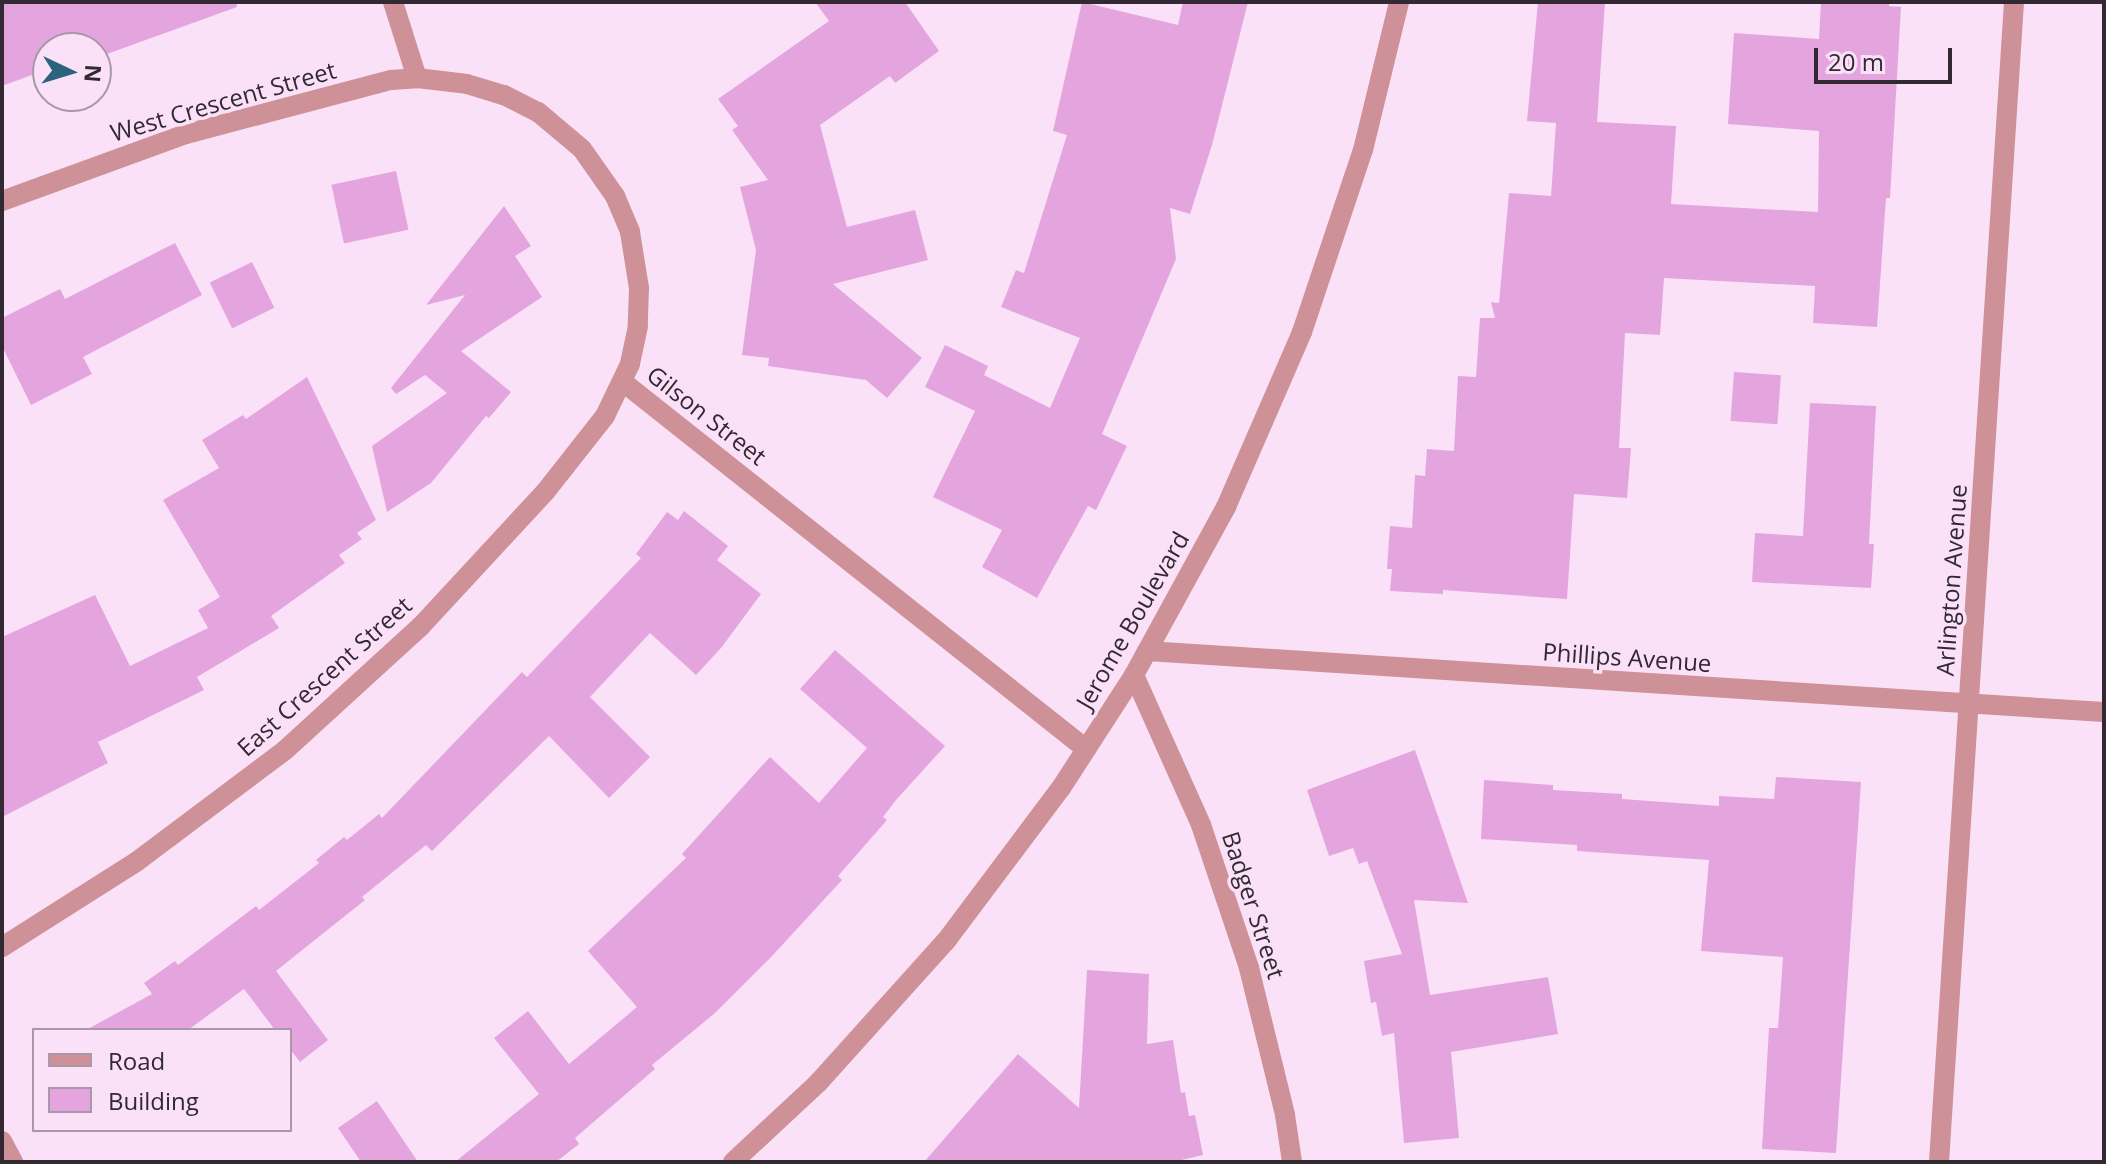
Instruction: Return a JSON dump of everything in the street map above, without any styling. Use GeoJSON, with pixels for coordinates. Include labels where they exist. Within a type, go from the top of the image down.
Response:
{"type":"FeatureCollection","features":[{"type":"Feature","properties":{"kind":"street"},"geometry":{"type":"LineString","coordinates":[[393,2],[417,78]]}},
{"type":"Feature","properties":{"kind":"street","name":"Jerome Boulevard"},"geometry":{"type":"LineString","coordinates":[[733,1162],[818,1083],[946,941],[1061,788],[1134,675],[1226,507],[1302,332],[1363,150],[1399,2]]}},
{"type":"Feature","properties":{"kind":"street","name":"Arlington Avenue"},"geometry":{"type":"LineString","coordinates":[[1939,1162],[2014,2]]}},
{"type":"Feature","properties":{"kind":"street","name":"West Crescent Street"},"geometry":{"type":"LineString","coordinates":[[2,201],[186,134],[391,80],[417,78]]}},
{"type":"Feature","properties":{"kind":"street","name":"Gilson Street"},"geometry":{"type":"LineString","coordinates":[[417,78],[467,84],[504,95],[538,112],[582,149],[615,196],[630,232],[639,288],[638,326],[623,382],[1086,749]]}},
{"type":"Feature","properties":{"kind":"street","name":"East Crescent Street"},"geometry":{"type":"LineString","coordinates":[[2,947],[136,862],[284,751],[421,626],[546,491],[605,416],[623,382]]}},
{"type":"Feature","properties":{"kind":"street","name":"Phillips Avenue"},"geometry":{"type":"LineString","coordinates":[[1147,651],[2104,712]]}},
{"type":"Feature","properties":{"kind":"street","name":"Badger Street"},"geometry":{"type":"LineString","coordinates":[[1134,675],[1201,825],[1249,968],[1285,1115],[1292,1162]]}},
{"type":"Feature","properties":{"kind":"street"},"geometry":{"type":"LineString","coordinates":[[2,1141],[13,1162]]}},
{"type":"Feature","properties":{"kind":"building"},"geometry":{"type":"Polygon","coordinates":[[[2,2],[236,2],[237,7],[112,52],[112,32],[32,32],[32,75],[2,86],[2,2]]]}},
{"type":"Feature","properties":{"kind":"building"},"geometry":{"type":"Polygon","coordinates":[[[815,2],[905,2],[939,51],[895,83],[890,76],[820,125],[847,227],[915,210],[928,260],[833,284],[922,358],[887,398],[866,380],[768,366],[769,358],[742,355],[756,250],[740,187],[768,180],[732,130],[738,126],[718,99],[829,21],[815,2]]]}},
{"type":"Feature","properties":{"kind":"building"},"geometry":{"type":"Polygon","coordinates":[[[1082,2],[1178,25],[1183,2],[1248,2],[1212,145],[1190,214],[1170,208],[1176,259],[1102,434],[1127,446],[1096,510],[1088,506],[1037,598],[982,567],[1002,530],[933,497],[975,411],[925,387],[945,345],[988,366],[984,375],[1050,408],[1080,338],[1001,307],[1016,270],[1024,273],[1067,135],[1053,131],[1082,2]]]}},
{"type":"Feature","properties":{"kind":"building"},"geometry":{"type":"Polygon","coordinates":[[[1538,2],[1605,2],[1597,122],[1676,126],[1671,204],[1818,212],[1819,131],[1728,124],[1734,33],[1819,39],[1821,2],[1889,2],[1889,6],[1901,7],[1890,198],[1886,198],[1877,327],[1813,323],[1815,286],[1664,278],[1660,335],[1625,333],[1619,448],[1631,448],[1627,498],[1574,494],[1567,599],[1443,590],[1443,594],[1390,591],[1392,569],[1387,569],[1390,526],[1412,528],[1415,475],[1425,476],[1427,449],[1454,451],[1458,376],[1476,377],[1480,318],[1495,318],[1491,302],[1499,303],[1509,193],[1551,196],[1556,123],[1527,121],[1538,2]]]}},
{"type":"Feature","properties":{"kind":"building"},"geometry":{"type":"Polygon","coordinates":[[[396,171],[408,230],[344,243],[331,185],[396,171]]]}},
{"type":"Feature","properties":{"kind":"building"},"geometry":{"type":"Polygon","coordinates":[[[504,206],[531,246],[515,256],[542,297],[461,351],[511,392],[489,418],[486,416],[431,483],[387,512],[372,446],[447,393],[425,375],[396,394],[391,388],[465,295],[426,305],[504,206]]]}},
{"type":"Feature","properties":{"kind":"building"},"geometry":{"type":"Polygon","coordinates":[[[175,243],[202,295],[83,357],[92,374],[31,405],[2,346],[2,318],[60,289],[65,299],[175,243]]]}},
{"type":"Feature","properties":{"kind":"building"},"geometry":{"type":"Polygon","coordinates":[[[252,262],[274,308],[232,328],[210,283],[252,262]]]}},
{"type":"Feature","properties":{"kind":"building"},"geometry":{"type":"Polygon","coordinates":[[[1734,372],[1781,375],[1777,424],[1731,421],[1734,372]]]}},
{"type":"Feature","properties":{"kind":"building"},"geometry":{"type":"Polygon","coordinates":[[[307,377],[376,520],[357,533],[362,539],[339,555],[345,563],[271,616],[279,628],[197,677],[204,690],[98,742],[108,763],[2,817],[2,637],[95,595],[130,666],[208,628],[198,610],[220,597],[163,500],[219,468],[202,440],[243,415],[246,419],[307,377]]]}},
{"type":"Feature","properties":{"kind":"building"},"geometry":{"type":"Polygon","coordinates":[[[1810,403],[1876,406],[1869,544],[1874,544],[1871,588],[1752,582],[1755,533],[1803,536],[1810,403]]]}},
{"type":"Feature","properties":{"kind":"building"},"geometry":{"type":"Polygon","coordinates":[[[684,511],[728,546],[717,560],[761,594],[721,648],[696,675],[650,633],[590,697],[650,757],[609,798],[549,736],[432,851],[426,845],[362,897],[365,900],[276,971],[328,1040],[300,1062],[292,1052],[292,1028],[273,1028],[244,989],[191,1028],[90,1028],[152,994],[144,983],[175,961],[178,965],[256,906],[259,910],[319,863],[316,860],[344,837],[347,840],[379,814],[382,818],[522,672],[527,677],[641,558],[636,554],[667,512],[678,520],[684,511]]]}},
{"type":"Feature","properties":{"kind":"building"},"geometry":{"type":"Polygon","coordinates":[[[835,650],[945,746],[896,800],[883,817],[887,820],[838,876],[842,880],[715,1013],[652,1065],[655,1069],[575,1138],[579,1144],[556,1162],[455,1162],[539,1094],[494,1038],[528,1011],[569,1064],[637,1007],[588,951],[686,858],[682,854],[770,757],[819,803],[867,748],[800,689],[835,650]]]}},
{"type":"Feature","properties":{"kind":"building"},"geometry":{"type":"Polygon","coordinates":[[[1415,750],[1468,903],[1414,900],[1430,995],[1548,977],[1558,1034],[1451,1052],[1459,1138],[1404,1143],[1394,1033],[1382,1036],[1376,1002],[1371,1003],[1364,961],[1402,954],[1367,861],[1359,864],[1353,848],[1329,856],[1307,790],[1415,750]]]}},
{"type":"Feature","properties":{"kind":"building"},"geometry":{"type":"Polygon","coordinates":[[[1776,777],[1861,782],[1836,1153],[1762,1149],[1769,1028],[1778,1028],[1783,957],[1701,951],[1709,860],[1577,851],[1577,845],[1481,839],[1484,780],[1553,785],[1553,790],[1622,794],[1622,799],[1719,806],[1719,796],[1774,799],[1776,777]]]}},
{"type":"Feature","properties":{"kind":"building"},"geometry":{"type":"Polygon","coordinates":[[[1087,970],[1149,974],[1147,1044],[1173,1040],[1181,1093],[1185,1092],[1189,1116],[1195,1115],[1203,1155],[1173,1162],[924,1162],[1018,1054],[1079,1108],[1087,970]]]}},
{"type":"Feature","properties":{"kind":"building"},"geometry":{"type":"Polygon","coordinates":[[[377,1101],[418,1162],[361,1162],[338,1128],[377,1101]]]}}]}
